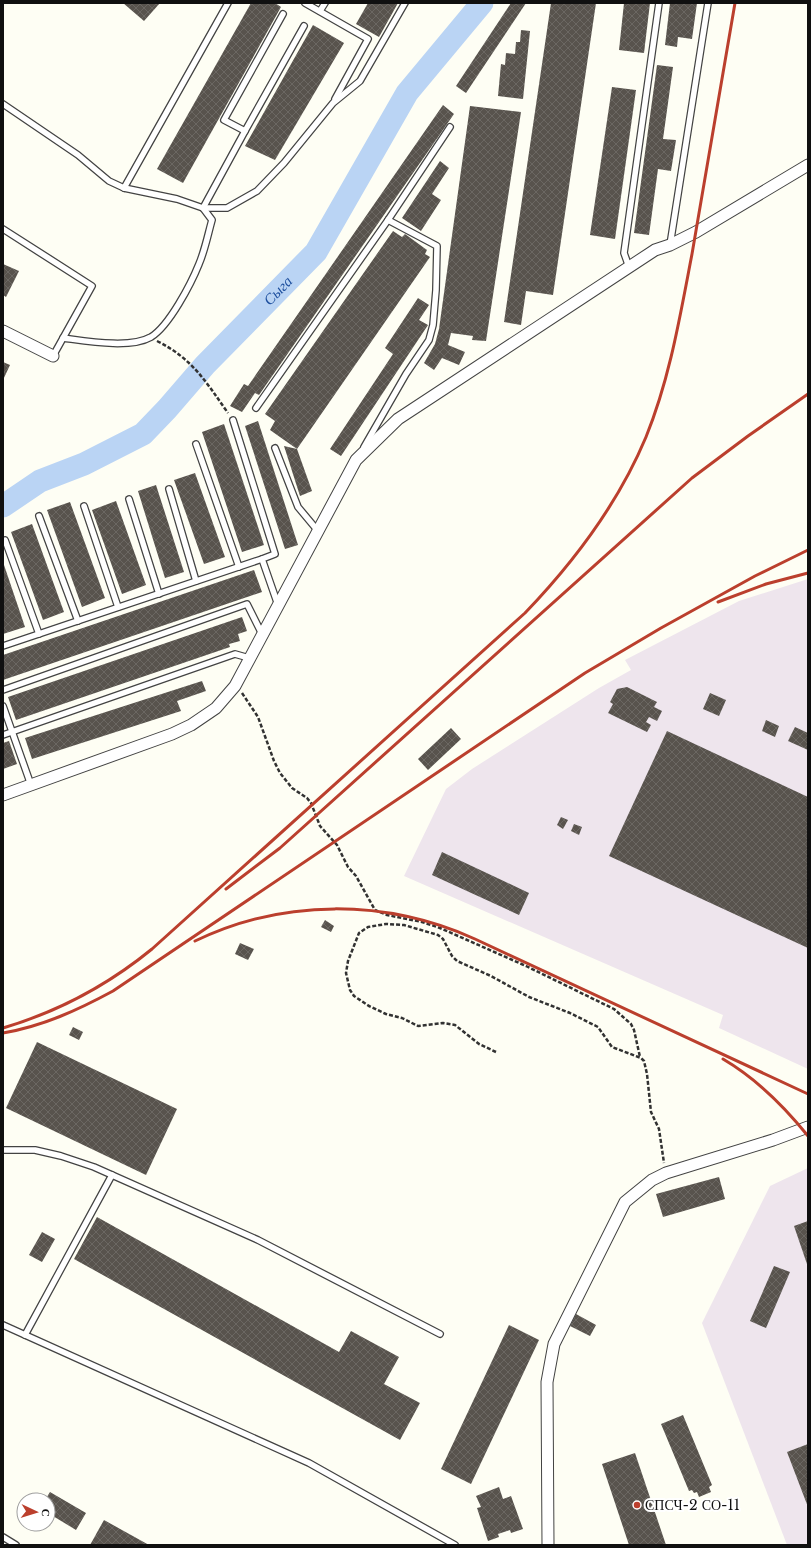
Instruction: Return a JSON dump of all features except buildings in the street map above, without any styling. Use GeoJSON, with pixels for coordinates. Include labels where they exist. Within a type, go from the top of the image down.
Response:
{"type":"FeatureCollection","features":[{"type":"Feature","properties":{"kind":"street"},"geometry":{"type":"LineString","coordinates":[[3,795],[172,734],[216,708],[236,686],[249,658],[356,460],[398,419],[655,250],[670,245],[696,232],[808,165]]}},
{"type":"Feature","properties":{"kind":"street"},"geometry":{"type":"LineString","coordinates":[[3,331],[53,356]]}},
{"type":"Feature","properties":{"kind":"street"},"geometry":{"type":"LineString","coordinates":[[548,1545],[547,1382],[554,1344],[625,1202],[652,1180],[666,1173],[773,1140],[808,1127]]}},
{"type":"Feature","properties":{"kind":"lane"},"geometry":{"type":"LineString","coordinates":[[124,188],[228,3]]}},
{"type":"Feature","properties":{"kind":"lane"},"geometry":{"type":"LineString","coordinates":[[3,104],[78,155],[109,181],[124,188],[177,199],[202,208],[227,208],[257,191],[284,163],[333,103],[368,39],[305,3]]}},
{"type":"Feature","properties":{"kind":"lane"},"geometry":{"type":"LineString","coordinates":[[320,11],[325,3]]}},
{"type":"Feature","properties":{"kind":"lane"},"geometry":{"type":"LineString","coordinates":[[333,103],[360,81],[405,3]]}},
{"type":"Feature","properties":{"kind":"lane"},"geometry":{"type":"LineString","coordinates":[[629,268],[624,253],[659,3]]}},
{"type":"Feature","properties":{"kind":"lane"},"geometry":{"type":"LineString","coordinates":[[670,245],[708,3]]}},
{"type":"Feature","properties":{"kind":"lane"},"geometry":{"type":"LineString","coordinates":[[245,132],[224,120],[283,14]]}},
{"type":"Feature","properties":{"kind":"lane"},"geometry":{"type":"LineString","coordinates":[[202,208],[304,26]]}},
{"type":"Feature","properties":{"kind":"lane"},"geometry":{"type":"LineString","coordinates":[[256,408],[388,220],[450,127]]}},
{"type":"Feature","properties":{"kind":"lane"},"geometry":{"type":"LineString","coordinates":[[63,338],[126,344],[150,338],[161,328],[176,309],[200,264],[212,220],[202,208]]}},
{"type":"Feature","properties":{"kind":"lane"},"geometry":{"type":"LineString","coordinates":[[356,460],[406,374],[428,340],[433,325],[438,246],[388,220]]}},
{"type":"Feature","properties":{"kind":"lane"},"geometry":{"type":"LineString","coordinates":[[3,229],[92,286],[53,356]]}},
{"type":"Feature","properties":{"kind":"lane"},"geometry":{"type":"LineString","coordinates":[[3,646],[275,554],[233,420]]}},
{"type":"Feature","properties":{"kind":"lane"},"geometry":{"type":"LineString","coordinates":[[196,444],[239,567]]}},
{"type":"Feature","properties":{"kind":"lane"},"geometry":{"type":"LineString","coordinates":[[275,448],[298,507],[318,530]]}},
{"type":"Feature","properties":{"kind":"lane"},"geometry":{"type":"LineString","coordinates":[[169,490],[196,581]]}},
{"type":"Feature","properties":{"kind":"lane"},"geometry":{"type":"LineString","coordinates":[[128,499],[160,594]]}},
{"type":"Feature","properties":{"kind":"lane"},"geometry":{"type":"LineString","coordinates":[[84,506],[118,607]]}},
{"type":"Feature","properties":{"kind":"lane"},"geometry":{"type":"LineString","coordinates":[[39,516],[78,621]]}},
{"type":"Feature","properties":{"kind":"lane"},"geometry":{"type":"LineString","coordinates":[[5,540],[39,634]]}},
{"type":"Feature","properties":{"kind":"lane"},"geometry":{"type":"LineString","coordinates":[[262,559],[278,605]]}},
{"type":"Feature","properties":{"kind":"lane"},"geometry":{"type":"LineString","coordinates":[[3,690],[247,604],[262,634]]}},
{"type":"Feature","properties":{"kind":"lane"},"geometry":{"type":"LineString","coordinates":[[3,735],[235,654],[249,658]]}},
{"type":"Feature","properties":{"kind":"lane"},"geometry":{"type":"LineString","coordinates":[[3,706],[31,785]]}},
{"type":"Feature","properties":{"kind":"lane"},"geometry":{"type":"LineString","coordinates":[[3,1150],[35,1150],[61,1156],[94,1167],[258,1240],[440,1334]]}},
{"type":"Feature","properties":{"kind":"lane"},"geometry":{"type":"LineString","coordinates":[[26,1335],[112,1175]]}},
{"type":"Feature","properties":{"kind":"lane"},"geometry":{"type":"LineString","coordinates":[[3,1325],[309,1463],[455,1545]]}},
{"type":"Feature","properties":{"kind":"lane"},"geometry":{"type":"LineString","coordinates":[[3,1537],[16,1545]]}},
{"type":"Feature","properties":{"kind":"path"},"geometry":{"type":"LineString","coordinates":[[150,338],[173,349],[187,360],[205,379],[233,420]]}},
{"type":"Feature","properties":{"kind":"path"},"geometry":{"type":"LineString","coordinates":[[236,686],[245,696],[258,717],[274,762],[280,773],[292,788],[308,798],[320,826],[337,845],[348,867],[356,876],[375,910],[387,915],[422,922],[440,928],[526,966],[614,1009],[631,1024],[647,1074],[651,1112],[660,1129],[666,1173]]}},
{"type":"Feature","properties":{"kind":"path"},"geometry":{"type":"LineString","coordinates":[[496,1052],[479,1044],[455,1025],[443,1023],[418,1026],[402,1018],[386,1014],[369,1006],[354,996],[350,990],[346,973],[348,961],[359,933],[368,927],[386,924],[404,925],[432,933],[443,939],[452,956],[457,961],[491,976],[529,997],[570,1013],[598,1027],[612,1047],[641,1058]]}},
{"type":"Feature","properties":{"kind":"shaded area"},"geometry":{"type":"Polygon","coordinates":[[[808,579],[808,1069],[719,1028],[723,1015],[404,876],[446,789],[472,769],[599,688],[631,670],[625,660],[739,601],[808,579]]]}},
{"type":"Feature","properties":{"kind":"shaded area"},"geometry":{"type":"Polygon","coordinates":[[[808,1168],[808,1545],[787,1545],[702,1323],[770,1186],[808,1168]]]}},
{"type":"Feature","properties":{"kind":"waterway","name":"Сыга"},"geometry":{"type":"LineString","coordinates":[[3,506],[40,481],[84,464],[143,434],[167,409],[205,365],[316,252],[407,93],[482,3]]}},
{"type":"Feature","properties":{"kind":"railway"},"geometry":{"type":"LineString","coordinates":[[3,1028],[43,1014],[100,986],[152,949],[525,613],[561,573],[594,531],[635,462],[654,415],[668,370],[692,254],[735,3]]}},
{"type":"Feature","properties":{"kind":"railway"},"geometry":{"type":"LineString","coordinates":[[226,889],[280,848],[692,478],[808,394]]}},
{"type":"Feature","properties":{"kind":"railway"},"geometry":{"type":"LineString","coordinates":[[3,1033],[46,1022],[87,1005],[113,991],[585,673],[661,628],[755,576],[808,550]]}},
{"type":"Feature","properties":{"kind":"railway"},"geometry":{"type":"LineString","coordinates":[[718,602],[766,584],[808,573]]}},
{"type":"Feature","properties":{"kind":"railway"},"geometry":{"type":"LineString","coordinates":[[195,941],[229,927],[264,917],[299,911],[335,909],[371,911],[406,916],[441,926],[475,939],[808,1094]]}},
{"type":"Feature","properties":{"kind":"railway"},"geometry":{"type":"LineString","coordinates":[[723,1059],[759,1084],[789,1114],[808,1136]]}},
{"type":"Feature","properties":{"kind":"place","name":"СПСЧ-2 СО-11"},"geometry":{"type":"Point","coordinates":[637,1505]}}]}
